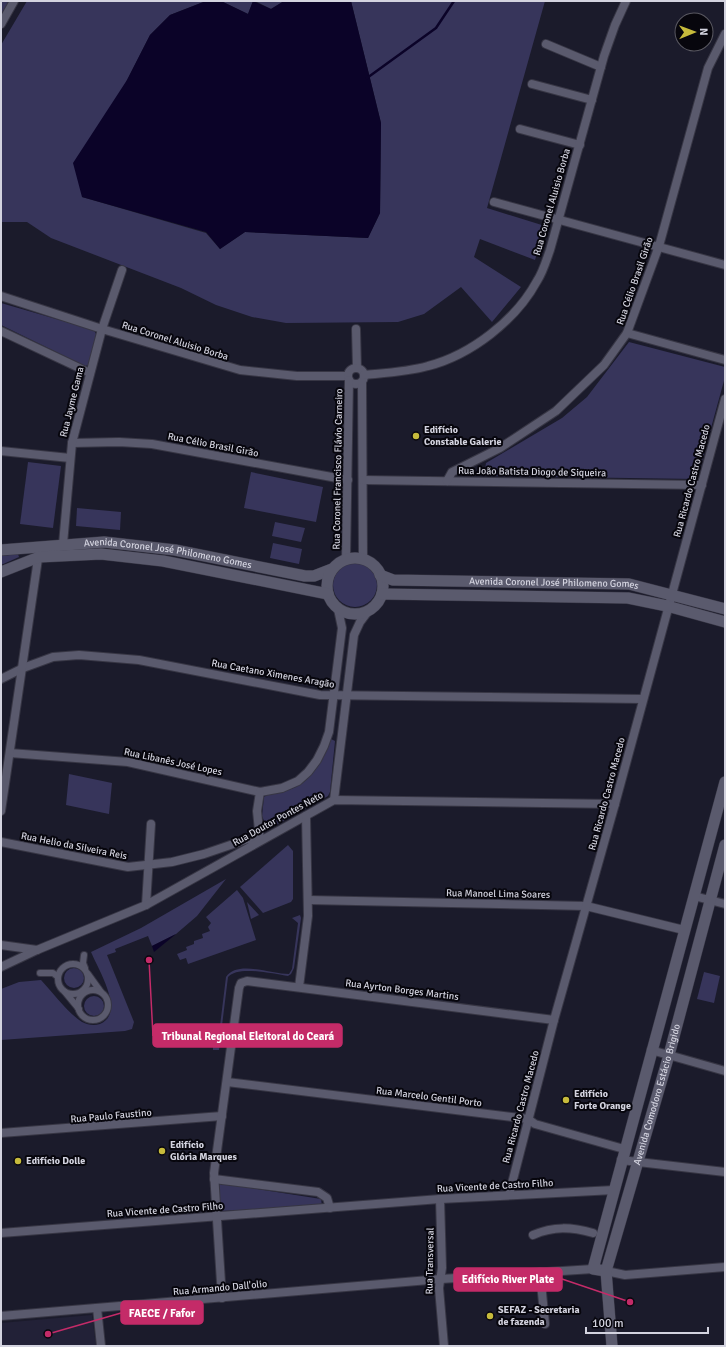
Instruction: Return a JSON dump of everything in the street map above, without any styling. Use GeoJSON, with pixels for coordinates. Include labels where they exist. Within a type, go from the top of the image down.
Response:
{"type":"FeatureCollection","features":[{"type":"Feature","properties":{"kind":"main road","name":"Avenida Coronel José Philomeno Gomes"},"geometry":{"type":"LineString","coordinates":[[1,572],[39,552],[63,544],[104,542],[175,550],[305,576],[314,576],[332,569]]}},
{"type":"Feature","properties":{"kind":"main road"},"geometry":{"type":"LineString","coordinates":[[135,558],[137,545]]}},
{"type":"Feature","properties":{"kind":"main road","name":"Avenida Coronel José Philomeno Gomes"},"geometry":{"type":"LineString","coordinates":[[1,550],[101,554],[163,561],[328,594]]}},
{"type":"Feature","properties":{"kind":"main road"},"geometry":{"type":"LineString","coordinates":[[346,559],[363,559],[374,565],[380,575],[383,584],[382,594],[377,603],[369,610],[353,614],[338,609],[328,594],[327,581],[332,569],[338,563],[346,559]]}},
{"type":"Feature","properties":{"kind":"main road"},"geometry":{"type":"LineString","coordinates":[[249,578],[253,565]]}},
{"type":"Feature","properties":{"kind":"main road","name":"Avenida Coronel José Philomeno Gomes"},"geometry":{"type":"LineString","coordinates":[[380,575],[393,580],[637,585],[725,609]]}},
{"type":"Feature","properties":{"kind":"main road"},"geometry":{"type":"LineString","coordinates":[[499,595],[500,582]]}},
{"type":"Feature","properties":{"kind":"main road"},"geometry":{"type":"LineString","coordinates":[[602,584],[602,597]]}},
{"type":"Feature","properties":{"kind":"main road","name":"Avenida Coronel José Philomeno Gomes"},"geometry":{"type":"LineString","coordinates":[[382,594],[635,598],[725,622]]}},
{"type":"Feature","properties":{"kind":"main road","name":"Avenida Comodoro Estácio Brigido"},"geometry":{"type":"LineString","coordinates":[[593,1270],[597,1234],[614,1190],[725,782]]}},
{"type":"Feature","properties":{"kind":"main road","name":"Avenida Comodoro Estácio Brigido"},"geometry":{"type":"LineString","coordinates":[[612,1346],[606,1271],[669,1055],[725,845]]}},
{"type":"Feature","properties":{"kind":"main road"},"geometry":{"type":"LineString","coordinates":[[593,1270],[606,1271]]}},
{"type":"Feature","properties":{"kind":"street"},"geometry":{"type":"LineString","coordinates":[[1,24],[14,1]]}},
{"type":"Feature","properties":{"kind":"street","name":"Rua Coronel Aluisio Borba"},"geometry":{"type":"LineString","coordinates":[[363,378],[428,366],[465,351],[484,339],[507,320],[525,301],[538,281],[550,250],[601,67],[615,25],[626,1]]}},
{"type":"Feature","properties":{"kind":"street","name":"Rua Célio Brasil Girão"},"geometry":{"type":"LineString","coordinates":[[447,481],[452,472],[500,448],[556,411],[604,365],[627,333],[659,246],[701,90],[714,53],[725,34]]}},
{"type":"Feature","properties":{"kind":"street"},"geometry":{"type":"LineString","coordinates":[[546,44],[601,67]]}},
{"type":"Feature","properties":{"kind":"street"},"geometry":{"type":"LineString","coordinates":[[532,84],[592,100]]}},
{"type":"Feature","properties":{"kind":"street"},"geometry":{"type":"LineString","coordinates":[[520,129],[580,145]]}},
{"type":"Feature","properties":{"kind":"street"},"geometry":{"type":"LineString","coordinates":[[494,202],[725,265]]}},
{"type":"Feature","properties":{"kind":"street","name":"Rua Jayme Gama"},"geometry":{"type":"LineString","coordinates":[[63,544],[72,443],[102,330],[122,270]]}},
{"type":"Feature","properties":{"kind":"street","name":"Rua Coronel Aluisio Borba"},"geometry":{"type":"LineString","coordinates":[[1,296],[102,330],[240,370],[296,376],[348,378]]}},
{"type":"Feature","properties":{"kind":"street"},"geometry":{"type":"LineString","coordinates":[[356,329],[357,368],[360,369],[363,378],[363,559]]}},
{"type":"Feature","properties":{"kind":"street"},"geometry":{"type":"LineString","coordinates":[[1,331],[90,373]]}},
{"type":"Feature","properties":{"kind":"street"},"geometry":{"type":"LineString","coordinates":[[627,333],[725,360]]}},
{"type":"Feature","properties":{"kind":"street"},"geometry":{"type":"LineString","coordinates":[[357,368],[350,370],[348,378],[356,385],[363,378]]}},
{"type":"Feature","properties":{"kind":"street","name":"Rua Coronel Francisco Flávio Carneiro"},"geometry":{"type":"LineString","coordinates":[[346,559],[348,513],[348,378]]}},
{"type":"Feature","properties":{"kind":"street","name":"Rua Ricardo Castro Macedo"},"geometry":{"type":"LineString","coordinates":[[509,1195],[554,1020],[615,804],[667,606],[725,399]]}},
{"type":"Feature","properties":{"kind":"street","name":"Rua Célio Brasil Girão"},"geometry":{"type":"LineString","coordinates":[[72,443],[112,442],[152,444],[348,480]]}},
{"type":"Feature","properties":{"kind":"street"},"geometry":{"type":"LineString","coordinates":[[1,451],[70,458]]}},
{"type":"Feature","properties":{"kind":"street"},"geometry":{"type":"LineString","coordinates":[[348,456],[362,456]]}},
{"type":"Feature","properties":{"kind":"street","name":"Rua João Batista Diogo de Siqueira"},"geometry":{"type":"LineString","coordinates":[[363,480],[702,485]]}},
{"type":"Feature","properties":{"kind":"street"},"geometry":{"type":"LineString","coordinates":[[348,513],[363,513]]}},
{"type":"Feature","properties":{"kind":"street"},"geometry":{"type":"LineString","coordinates":[[1,811],[39,552]]}},
{"type":"Feature","properties":{"kind":"street"},"geometry":{"type":"LineString","coordinates":[[260,840],[257,811],[260,792],[282,788],[298,782],[317,760],[329,732],[335,696],[342,628],[338,609]]}},
{"type":"Feature","properties":{"kind":"street"},"geometry":{"type":"LineString","coordinates":[[334,800],[354,636],[360,622],[369,610]]}},
{"type":"Feature","properties":{"kind":"street","name":"Rua Caetano Ximenes Aragão"},"geometry":{"type":"LineString","coordinates":[[1,679],[22,668],[59,656],[78,655],[139,660],[320,695],[643,699]]}},
{"type":"Feature","properties":{"kind":"street"},"geometry":{"type":"LineString","coordinates":[[329,732],[341,733]]}},
{"type":"Feature","properties":{"kind":"street","name":"Rua Libanês José Lopes"},"geometry":{"type":"LineString","coordinates":[[10,753],[128,762],[260,792]]}},
{"type":"Feature","properties":{"kind":"street","name":"Rua Doutor Pontes Neto"},"geometry":{"type":"LineString","coordinates":[[1,967],[37,950],[146,905],[334,800],[615,804]]}},
{"type":"Feature","properties":{"kind":"street"},"geometry":{"type":"LineString","coordinates":[[300,987],[308,916],[306,816]]}},
{"type":"Feature","properties":{"kind":"street"},"geometry":{"type":"LineString","coordinates":[[146,905],[151,824]]}},
{"type":"Feature","properties":{"kind":"street","name":"Rua Helio da Silveira Reis"},"geometry":{"type":"LineString","coordinates":[[1,842],[110,865],[128,867],[149,866],[172,862],[204,854],[248,839],[260,840]]}},
{"type":"Feature","properties":{"kind":"street"},"geometry":{"type":"LineString","coordinates":[[694,896],[725,904]]}},
{"type":"Feature","properties":{"kind":"street","name":"Rua Manoel Lima Soares"},"geometry":{"type":"LineString","coordinates":[[308,900],[586,906],[684,930]]}},
{"type":"Feature","properties":{"kind":"street"},"geometry":{"type":"LineString","coordinates":[[1,945],[37,950]]}},
{"type":"Feature","properties":{"kind":"street"},"geometry":{"type":"LineString","coordinates":[[64,991],[73,994],[82,991],[88,983],[83,963],[84,955]]}},
{"type":"Feature","properties":{"kind":"street"},"geometry":{"type":"LineString","coordinates":[[76,964],[86,971],[101,992],[105,995],[109,1005],[103,1018],[98,1020],[88,1020],[81,1014],[79,1009],[60,987],[58,977],[62,968],[66,965],[76,964]]}},
{"type":"Feature","properties":{"kind":"street"},"geometry":{"type":"LineString","coordinates":[[40,973],[53,973],[58,977]]}},
{"type":"Feature","properties":{"kind":"street","name":"Rua Ayrton Borges Martins"},"geometry":{"type":"LineString","coordinates":[[227,1082],[239,988],[241,983],[246,981],[554,1020]]}},
{"type":"Feature","properties":{"kind":"street"},"geometry":{"type":"LineString","coordinates":[[79,1009],[82,995],[91,990],[101,992]]}},
{"type":"Feature","properties":{"kind":"street"},"geometry":{"type":"LineString","coordinates":[[651,1050],[725,1071]]}},
{"type":"Feature","properties":{"kind":"street"},"geometry":{"type":"LineString","coordinates":[[222,1298],[214,1179],[227,1082]]}},
{"type":"Feature","properties":{"kind":"street","name":"Rua Marcelo Gentil Porto"},"geometry":{"type":"LineString","coordinates":[[227,1082],[528,1119],[535,1124],[624,1149]]}},
{"type":"Feature","properties":{"kind":"street","name":"Rua Paulo Faustino"},"geometry":{"type":"LineString","coordinates":[[1,1133],[222,1116]]}},
{"type":"Feature","properties":{"kind":"street"},"geometry":{"type":"LineString","coordinates":[[621,1160],[725,1172]]}},
{"type":"Feature","properties":{"kind":"street"},"geometry":{"type":"LineString","coordinates":[[214,1179],[318,1192],[327,1198],[330,1208]]}},
{"type":"Feature","properties":{"kind":"street","name":"Rua Vicente de Castro Filho"},"geometry":{"type":"LineString","coordinates":[[1,1233],[440,1199],[614,1190]]}},
{"type":"Feature","properties":{"kind":"street","name":"Rua Transversal"},"geometry":{"type":"LineString","coordinates":[[440,1199],[442,1268],[439,1288],[444,1346]]}},
{"type":"Feature","properties":{"kind":"street"},"geometry":{"type":"LineString","coordinates":[[533,1235],[546,1229],[557,1228],[576,1228],[597,1234]]}},
{"type":"Feature","properties":{"kind":"street"},"geometry":{"type":"LineString","coordinates":[[606,1271],[625,1275],[725,1267]]}},
{"type":"Feature","properties":{"kind":"street","name":"Rua Armando Dall'olio"},"geometry":{"type":"LineString","coordinates":[[1,1316],[441,1279],[593,1270]]}},
{"type":"Feature","properties":{"kind":"street"},"geometry":{"type":"LineString","coordinates":[[540,1272],[545,1324]]}},
{"type":"Feature","properties":{"kind":"street"},"geometry":{"type":"LineString","coordinates":[[96,1308],[101,1346]]}},
{"type":"Feature","properties":{"kind":"shaded area"},"geometry":{"type":"Polygon","coordinates":[[[1,1],[10,1],[1,18],[1,1]]]}},
{"type":"Feature","properties":{"kind":"shaded area"},"geometry":{"type":"Polygon","coordinates":[[[27,1],[206,1],[170,15],[150,35],[127,80],[82,197],[206,233],[220,249],[245,232],[368,238],[380,213],[381,123],[351,1],[545,1],[487,208],[545,226],[535,260],[480,239],[474,257],[521,287],[492,322],[461,287],[424,314],[398,322],[286,323],[252,317],[216,305],[181,288],[51,238],[27,222],[1,222],[1,45],[27,1]]]}},
{"type":"Feature","properties":{"kind":"shaded area"},"geometry":{"type":"Polygon","coordinates":[[[206,1],[221,1],[248,14],[253,1],[271,9],[284,1],[351,1],[381,123],[380,213],[368,238],[245,232],[220,249],[206,232],[82,197],[73,163],[127,80],[150,35],[170,15],[206,1]]]}},
{"type":"Feature","properties":{"kind":"shaded area"},"geometry":{"type":"Polygon","coordinates":[[[221,1],[253,1],[248,14],[221,1]]]}},
{"type":"Feature","properties":{"kind":"shaded area"},"geometry":{"type":"Polygon","coordinates":[[[255,1],[284,1],[271,9],[255,1]]]}},
{"type":"Feature","properties":{"kind":"shaded area"},"geometry":{"type":"Polygon","coordinates":[[[1,303],[94,330],[96,334],[89,365],[85,366],[1,325],[1,303]]]}},
{"type":"Feature","properties":{"kind":"shaded area"},"geometry":{"type":"Polygon","coordinates":[[[629,342],[725,367],[725,377],[697,479],[484,476],[486,463],[562,418],[587,397],[629,342]]]}},
{"type":"Feature","properties":{"kind":"shaded area"},"geometry":{"type":"Polygon","coordinates":[[[28,462],[61,466],[53,528],[20,524],[28,462]]]}},
{"type":"Feature","properties":{"kind":"shaded area"},"geometry":{"type":"Polygon","coordinates":[[[251,472],[323,487],[316,522],[244,508],[251,472]]]}},
{"type":"Feature","properties":{"kind":"shaded area"},"geometry":{"type":"Polygon","coordinates":[[[77,508],[121,512],[120,530],[76,526],[77,508]]]}},
{"type":"Feature","properties":{"kind":"shaded area"},"geometry":{"type":"Polygon","coordinates":[[[275,522],[305,528],[301,542],[272,536],[275,522]]]}},
{"type":"Feature","properties":{"kind":"shaded area"},"geometry":{"type":"Polygon","coordinates":[[[273,543],[302,549],[299,564],[270,558],[273,543]]]}},
{"type":"Feature","properties":{"kind":"shaded area"},"geometry":{"type":"Polygon","coordinates":[[[18,554],[19,557],[1,565],[1,556],[18,554]]]}},
{"type":"Feature","properties":{"kind":"shaded area"},"geometry":{"type":"Polygon","coordinates":[[[351,563],[359,563],[371,569],[377,581],[377,589],[371,601],[359,607],[351,607],[339,601],[333,589],[333,581],[339,569],[351,563]]]}},
{"type":"Feature","properties":{"kind":"shaded area"},"geometry":{"type":"Polygon","coordinates":[[[331,739],[335,741],[330,792],[328,796],[274,826],[270,827],[266,825],[262,816],[264,797],[291,789],[305,781],[316,768],[331,739]]]}},
{"type":"Feature","properties":{"kind":"shaded area"},"geometry":{"type":"Polygon","coordinates":[[[69,774],[112,783],[109,814],[66,805],[69,774]]]}},
{"type":"Feature","properties":{"kind":"shaded area"},"geometry":{"type":"Polygon","coordinates":[[[288,845],[293,851],[293,899],[291,902],[263,913],[240,887],[288,845]]]}},
{"type":"Feature","properties":{"kind":"shaded area"},"geometry":{"type":"Polygon","coordinates":[[[226,879],[197,916],[176,934],[152,946],[148,936],[115,949],[116,952],[107,955],[134,1022],[132,1029],[125,1031],[1,1040],[1,989],[19,982],[41,980],[66,1008],[82,1022],[96,1025],[100,1024],[107,1018],[111,1010],[110,1001],[104,979],[91,952],[141,928],[226,879]]]}},
{"type":"Feature","properties":{"kind":"shaded area"},"geometry":{"type":"Polygon","coordinates":[[[237,890],[243,898],[256,940],[188,964],[186,958],[180,960],[177,954],[187,950],[186,947],[194,944],[194,941],[203,938],[202,934],[210,931],[208,927],[211,923],[206,917],[237,890]]]}},
{"type":"Feature","properties":{"kind":"shaded area"},"geometry":{"type":"Polygon","coordinates":[[[247,902],[259,915],[251,919],[247,902]]]}},
{"type":"Feature","properties":{"kind":"shaded area"},"geometry":{"type":"Polygon","coordinates":[[[300,915],[301,918],[294,968],[291,974],[288,976],[247,971],[233,973],[228,977],[219,1050],[213,1050],[213,1042],[218,1042],[226,977],[231,972],[238,969],[255,969],[289,974],[292,969],[298,923],[292,918],[300,915]]]}},
{"type":"Feature","properties":{"kind":"shaded area"},"geometry":{"type":"Polygon","coordinates":[[[176,934],[154,952],[152,946],[176,934]]]}},
{"type":"Feature","properties":{"kind":"shaded area"},"geometry":{"type":"Polygon","coordinates":[[[74,968],[81,971],[84,978],[81,985],[74,988],[67,985],[64,978],[67,971],[74,968]]]}},
{"type":"Feature","properties":{"kind":"shaded area"},"geometry":{"type":"Polygon","coordinates":[[[704,972],[720,976],[714,1003],[697,999],[704,972]]]}},
{"type":"Feature","properties":{"kind":"shaded area"},"geometry":{"type":"Polygon","coordinates":[[[94,996],[101,999],[104,1006],[101,1013],[94,1016],[87,1013],[84,1006],[87,999],[94,996]]]}},
{"type":"Feature","properties":{"kind":"shaded area"},"geometry":{"type":"Polygon","coordinates":[[[219,1183],[321,1199],[322,1206],[220,1211],[219,1183]]]}},
{"type":"Feature","properties":{"kind":"shaded area"},"geometry":{"type":"Polygon","coordinates":[[[92,1315],[96,1346],[1,1346],[1,1323],[92,1315]]]}},
{"type":"Feature","properties":{"kind":"waterway"},"geometry":{"type":"LineString","coordinates":[[367,78],[436,28],[454,1]]}},
{"type":"Feature","properties":{"kind":"place","name":"Edifício Constable Galerie"},"geometry":{"type":"Point","coordinates":[416,436]}},
{"type":"Feature","properties":{"kind":"place","name":"Tribunal Regional Eleitoral do Ceará"},"geometry":{"type":"Point","coordinates":[149,960]}},
{"type":"Feature","properties":{"kind":"place","name":"Edifício Forte Orange"},"geometry":{"type":"Point","coordinates":[566,1100]}},
{"type":"Feature","properties":{"kind":"place","name":"Edifício Glória Marques"},"geometry":{"type":"Point","coordinates":[162,1151]}},
{"type":"Feature","properties":{"kind":"place","name":"Edifício Dolle"},"geometry":{"type":"Point","coordinates":[18,1161]}},
{"type":"Feature","properties":{"kind":"place","name":"Edifício River Plate"},"geometry":{"type":"Point","coordinates":[630,1302]}},
{"type":"Feature","properties":{"kind":"place","name":"SEFAZ - Secretaria de fazenda"},"geometry":{"type":"Point","coordinates":[490,1316]}},
{"type":"Feature","properties":{"kind":"place","name":"FAECE / Fafor"},"geometry":{"type":"Point","coordinates":[48,1334]}}]}
